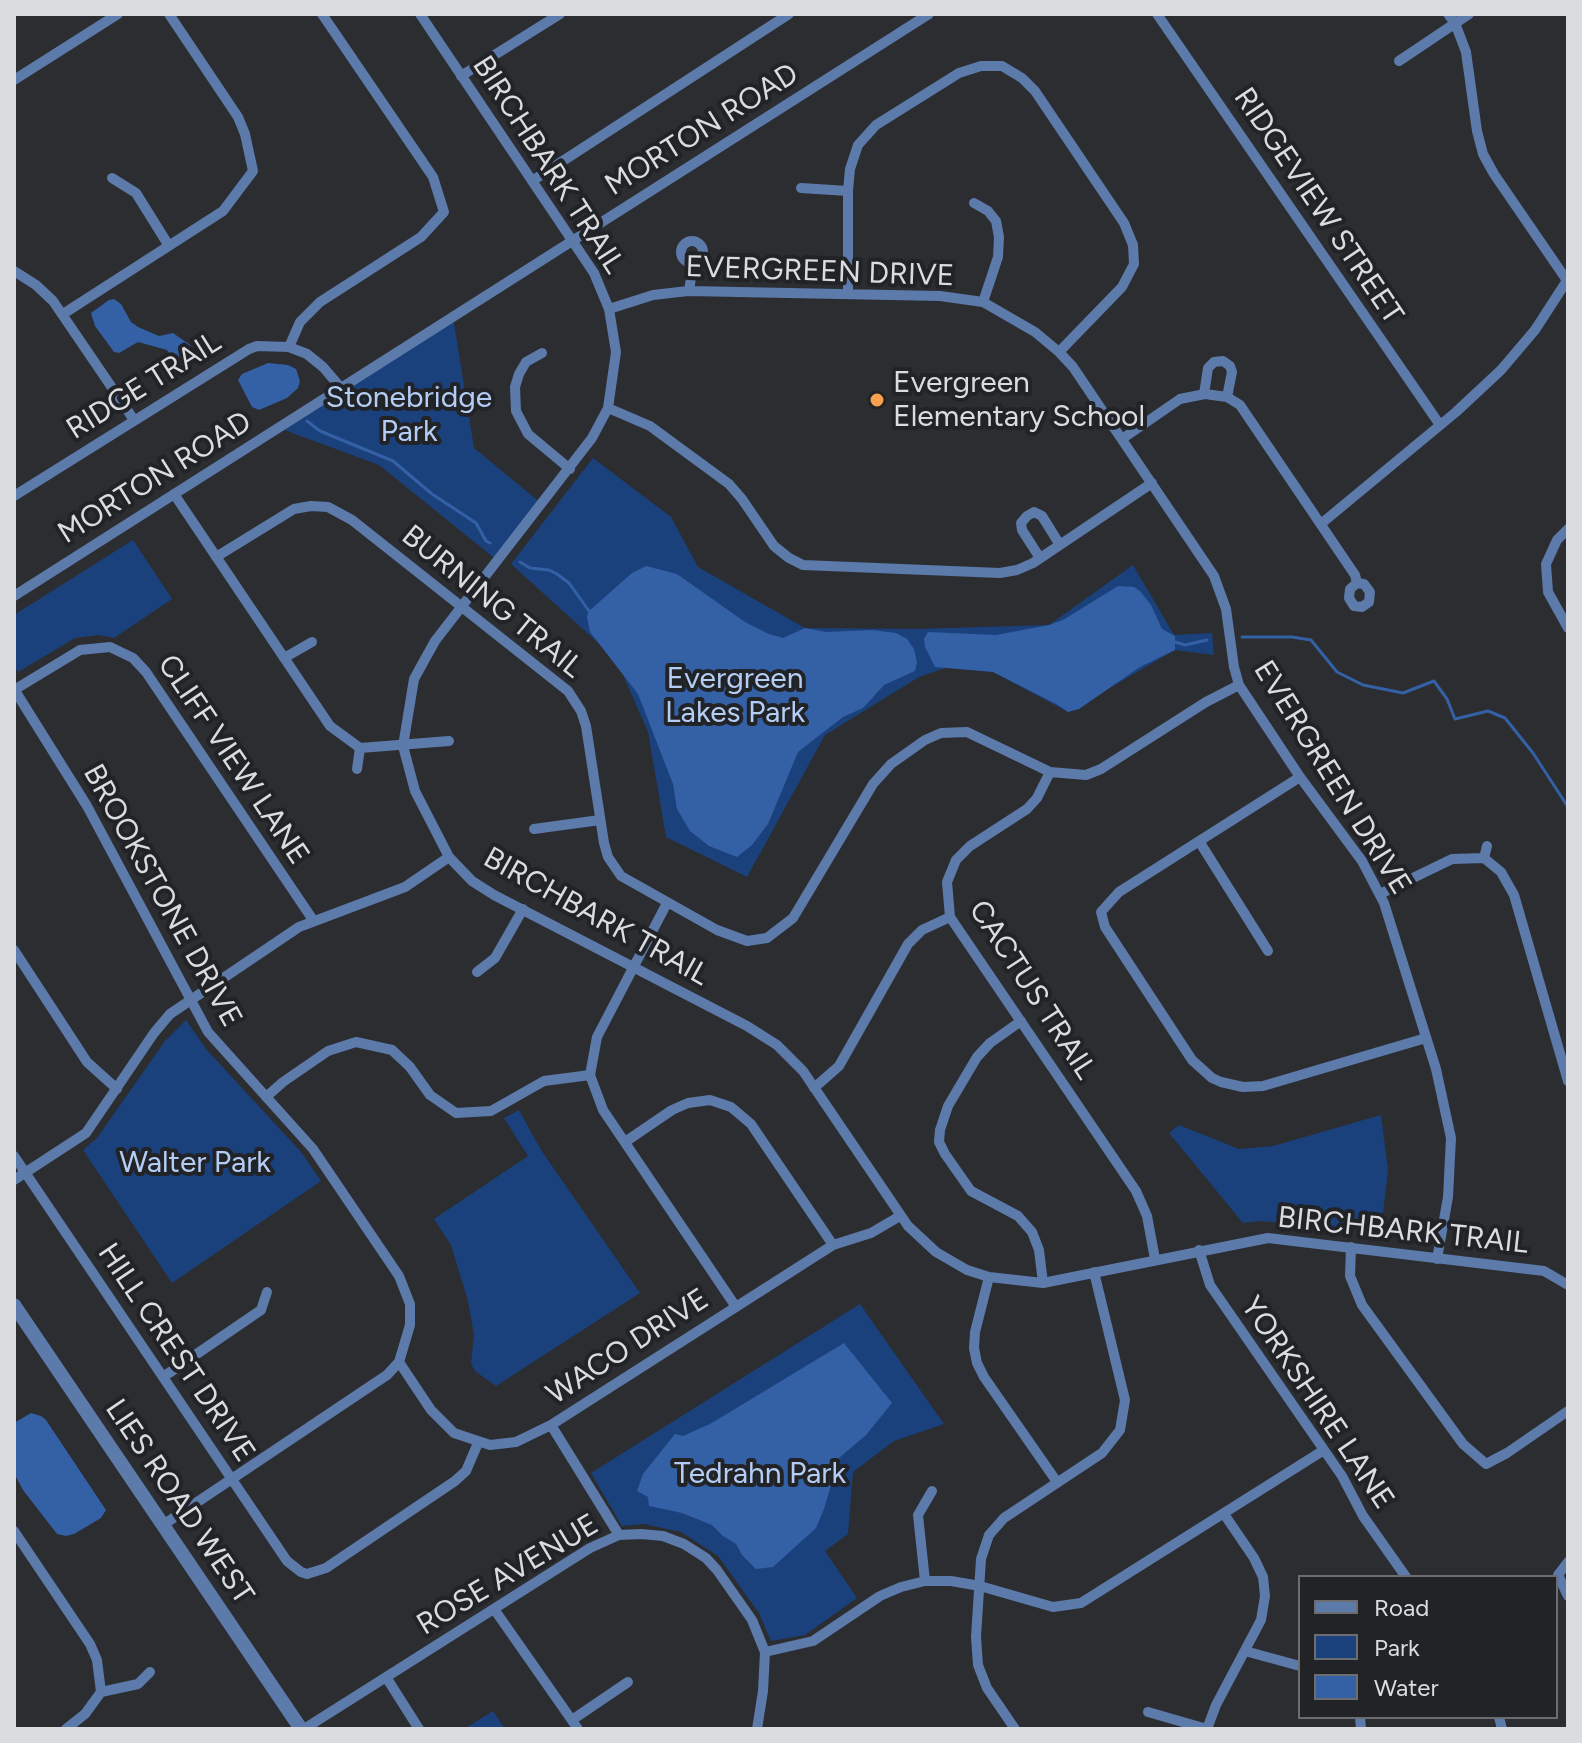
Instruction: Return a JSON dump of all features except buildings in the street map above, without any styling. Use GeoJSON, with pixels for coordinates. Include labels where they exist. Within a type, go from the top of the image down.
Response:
{"type":"FeatureCollection","features":[{"type":"Feature","properties":{"kind":"street"},"geometry":{"type":"LineString","coordinates":[[14,80],[118,14]]}},
{"type":"Feature","properties":{"kind":"street"},"geometry":{"type":"LineString","coordinates":[[63,314],[223,211],[253,171],[238,117],[169,14]]}},
{"type":"Feature","properties":{"kind":"street"},"geometry":{"type":"LineString","coordinates":[[322,14],[433,177],[444,212],[421,237],[320,302],[300,322],[289,347],[316,360],[341,388]]}},
{"type":"Feature","properties":{"kind":"street","name":"BIRCHBARK TRAIL"},"geometry":{"type":"LineString","coordinates":[[420,14],[594,273],[609,309],[616,352],[608,408],[592,438],[435,641],[418,671],[403,746],[415,791],[449,857],[480,886],[768,1038],[798,1065],[900,1216],[919,1238],[959,1266],[989,1277],[1043,1283],[1268,1238],[1544,1271],[1568,1285]]}},
{"type":"Feature","properties":{"kind":"street"},"geometry":{"type":"LineString","coordinates":[[461,76],[560,14]]}},
{"type":"Feature","properties":{"kind":"street"},"geometry":{"type":"LineString","coordinates":[[532,181],[789,14]]}},
{"type":"Feature","properties":{"kind":"street","name":"MORTON ROAD"},"geometry":{"type":"LineString","coordinates":[[14,596],[929,14]]}},
{"type":"Feature","properties":{"kind":"street","name":"RIDGEVIEW STREET"},"geometry":{"type":"LineString","coordinates":[[1157,14],[1440,425]]}},
{"type":"Feature","properties":{"kind":"street"},"geometry":{"type":"LineString","coordinates":[[1399,61],[1452,18],[1469,14]]}},
{"type":"Feature","properties":{"kind":"street"},"geometry":{"type":"LineString","coordinates":[[1322,523],[1487,384],[1522,348],[1568,281],[1483,154],[1468,59],[1452,18]]}},
{"type":"Feature","properties":{"kind":"street"},"geometry":{"type":"LineString","coordinates":[[848,294],[848,191],[858,145],[876,125],[968,69],[1002,66],[1022,78],[1035,91],[1124,223],[1133,245],[1134,264],[1122,287],[1059,352]]}},
{"type":"Feature","properties":{"kind":"street"},"geometry":{"type":"LineString","coordinates":[[112,178],[136,193],[169,246]]}},
{"type":"Feature","properties":{"kind":"street"},"geometry":{"type":"LineString","coordinates":[[801,188],[848,191]]}},
{"type":"Feature","properties":{"kind":"street"},"geometry":{"type":"LineString","coordinates":[[974,203],[988,211],[996,221],[999,237],[998,257],[983,302]]}},
{"type":"Feature","properties":{"kind":"street"},"geometry":{"type":"LineString","coordinates":[[689,291],[693,264]]}},
{"type":"Feature","properties":{"kind":"street"},"geometry":{"type":"LineString","coordinates":[[14,271],[44,292],[63,314],[134,420]]}},
{"type":"Feature","properties":{"kind":"street","name":"EVERGREEN DRIVE"},"geometry":{"type":"LineString","coordinates":[[609,309],[653,295],[689,291],[927,295],[983,302],[1035,332],[1059,352],[1080,377],[1218,586],[1226,609],[1239,685],[1300,777],[1362,861],[1380,894],[1436,1069],[1451,1138],[1448,1197],[1437,1259]]}},
{"type":"Feature","properties":{"kind":"street","name":"RIDGE TRAIL"},"geometry":{"type":"LineString","coordinates":[[16,490],[242,351],[257,346],[289,347]]}},
{"type":"Feature","properties":{"kind":"street"},"geometry":{"type":"LineString","coordinates":[[542,353],[526,362],[519,374],[515,387],[516,411],[528,434],[570,469]]}},
{"type":"Feature","properties":{"kind":"street"},"geometry":{"type":"LineString","coordinates":[[1204,394],[1208,368],[1214,362],[1223,361],[1232,372],[1227,397]]}},
{"type":"Feature","properties":{"kind":"street"},"geometry":{"type":"LineString","coordinates":[[1122,439],[1180,399],[1204,394],[1227,397],[1245,409],[1322,523],[1357,583]]}},
{"type":"Feature","properties":{"kind":"street"},"geometry":{"type":"LineString","coordinates":[[608,408],[650,426],[729,484],[774,546],[803,565],[1000,573],[1025,568],[1152,483]]}},
{"type":"Feature","properties":{"kind":"street"},"geometry":{"type":"LineString","coordinates":[[174,494],[330,726],[360,748],[449,741]]}},
{"type":"Feature","properties":{"kind":"street","name":"BURNING TRAIL"},"geometry":{"type":"LineString","coordinates":[[216,557],[287,512],[303,507],[328,507],[352,520],[559,682],[576,701],[586,726],[600,820],[613,868],[631,884],[717,930],[747,941],[767,938],[797,913],[862,799],[882,773],[913,747],[941,733],[967,732],[1050,772],[1076,776],[1101,769],[1206,702],[1239,685]]}},
{"type":"Feature","properties":{"kind":"street"},"geometry":{"type":"LineString","coordinates":[[1040,558],[1022,530],[1021,523],[1027,516],[1034,512],[1042,516],[1060,545]]}},
{"type":"Feature","properties":{"kind":"street"},"geometry":{"type":"LineString","coordinates":[[1568,529],[1557,540],[1546,564],[1548,592],[1568,628]]}},
{"type":"Feature","properties":{"kind":"street"},"geometry":{"type":"LineString","coordinates":[[284,658],[312,642]]}},
{"type":"Feature","properties":{"kind":"street","name":"CLIFF VIEW LANE"},"geometry":{"type":"LineString","coordinates":[[14,690],[80,650],[110,647],[133,658],[146,672],[313,920]]}},
{"type":"Feature","properties":{"kind":"street","name":"BROOKSTONE DRIVE"},"geometry":{"type":"LineString","coordinates":[[14,690],[87,806],[214,1041],[313,1149],[405,1288],[410,1304],[410,1325],[399,1362]]}},
{"type":"Feature","properties":{"kind":"street"},"geometry":{"type":"LineString","coordinates":[[357,769],[360,748]]}},
{"type":"Feature","properties":{"kind":"street","name":"CACTUS TRAIL"},"geometry":{"type":"LineString","coordinates":[[1050,772],[1037,798],[1027,809],[970,846],[956,860],[947,882],[950,917],[1140,1199],[1155,1259]]}},
{"type":"Feature","properties":{"kind":"street"},"geometry":{"type":"LineString","coordinates":[[1300,777],[1119,892],[1101,912],[1110,936],[1198,1067],[1221,1082],[1254,1087],[1426,1038]]}},
{"type":"Feature","properties":{"kind":"street"},"geometry":{"type":"LineString","coordinates":[[534,829],[600,820]]}},
{"type":"Feature","properties":{"kind":"street"},"geometry":{"type":"LineString","coordinates":[[1199,841],[1268,951]]}},
{"type":"Feature","properties":{"kind":"street"},"geometry":{"type":"LineString","coordinates":[[1484,858],[1487,846]]}},
{"type":"Feature","properties":{"kind":"street"},"geometry":{"type":"LineString","coordinates":[[14,1180],[86,1133],[160,1024],[190,1000],[313,920],[405,887],[449,857]]}},
{"type":"Feature","properties":{"kind":"street"},"geometry":{"type":"LineString","coordinates":[[1380,894],[1446,861],[1460,858],[1484,858],[1505,876],[1514,895],[1568,1081]]}},
{"type":"Feature","properties":{"kind":"street"},"geometry":{"type":"LineString","coordinates":[[667,903],[597,1037],[590,1075],[599,1102],[736,1307]]}},
{"type":"Feature","properties":{"kind":"street"},"geometry":{"type":"LineString","coordinates":[[477,972],[495,958],[523,909]]}},
{"type":"Feature","properties":{"kind":"street"},"geometry":{"type":"LineString","coordinates":[[814,1088],[839,1066],[908,944],[922,930],[950,917]]}},
{"type":"Feature","properties":{"kind":"street"},"geometry":{"type":"LineString","coordinates":[[14,950],[87,1062],[117,1089]]}},
{"type":"Feature","properties":{"kind":"street"},"geometry":{"type":"LineString","coordinates":[[1021,1021],[990,1043],[977,1057],[948,1106],[939,1142],[971,1191],[1018,1216],[1032,1232],[1039,1250],[1043,1283]]}},
{"type":"Feature","properties":{"kind":"street"},"geometry":{"type":"LineString","coordinates":[[266,1097],[328,1051],[356,1042],[392,1050],[410,1067],[430,1095],[456,1113],[491,1111],[544,1081],[590,1075]]}},
{"type":"Feature","properties":{"kind":"street"},"geometry":{"type":"LineString","coordinates":[[625,1142],[672,1110],[688,1103],[710,1100],[731,1107],[751,1124],[833,1245]]}},
{"type":"Feature","properties":{"kind":"street","name":"HILL CREST DRIVE"},"geometry":{"type":"LineString","coordinates":[[14,1156],[287,1561],[301,1572],[307,1574],[326,1568],[455,1481],[466,1471],[478,1443]]}},
{"type":"Feature","properties":{"kind":"street","name":"WACO DRIVE"},"geometry":{"type":"LineString","coordinates":[[478,1443],[503,1445],[516,1442],[551,1425],[833,1245],[871,1233],[900,1216]]}},
{"type":"Feature","properties":{"kind":"street"},"geometry":{"type":"LineString","coordinates":[[1351,1247],[1350,1276],[1362,1305],[1463,1444],[1486,1464],[1568,1411]]}},
{"type":"Feature","properties":{"kind":"street","name":"YORKSHIRE LANE"},"geometry":{"type":"LineString","coordinates":[[1199,1250],[1210,1285],[1324,1450],[1363,1516],[1405,1575]]}},
{"type":"Feature","properties":{"kind":"street"},"geometry":{"type":"LineString","coordinates":[[1015,1729],[987,1688],[978,1665],[976,1637],[981,1559],[992,1530],[1012,1512],[1108,1447],[1120,1430],[1124,1417],[1123,1393],[1094,1272]]}},
{"type":"Feature","properties":{"kind":"street"},"geometry":{"type":"LineString","coordinates":[[989,1277],[975,1332],[977,1363],[1057,1482]]}},
{"type":"Feature","properties":{"kind":"street"},"geometry":{"type":"LineString","coordinates":[[163,1377],[261,1310],[267,1292]]}},
{"type":"Feature","properties":{"kind":"street","name":"LIES ROAD WEST"},"geometry":{"type":"LineString","coordinates":[[14,1305],[303,1729]]}},
{"type":"Feature","properties":{"kind":"street"},"geometry":{"type":"LineString","coordinates":[[163,1525],[379,1382],[399,1362],[439,1420],[454,1433],[478,1443]]}},
{"type":"Feature","properties":{"kind":"street"},"geometry":{"type":"LineString","coordinates":[[551,1425],[619,1535]]}},
{"type":"Feature","properties":{"kind":"street"},"geometry":{"type":"LineString","coordinates":[[765,1652],[813,1641],[880,1596],[925,1581],[980,1586],[1053,1607],[1076,1605],[1324,1450]]}},
{"type":"Feature","properties":{"kind":"street"},"geometry":{"type":"LineString","coordinates":[[925,1581],[918,1515],[932,1491]]}},
{"type":"Feature","properties":{"kind":"street"},"geometry":{"type":"LineString","coordinates":[[1148,1712],[1207,1729],[1216,1705],[1261,1620],[1265,1584],[1254,1558],[1224,1514]]}},
{"type":"Feature","properties":{"kind":"street"},"geometry":{"type":"LineString","coordinates":[[14,1531],[90,1644],[97,1660],[101,1692]]}},
{"type":"Feature","properties":{"kind":"street","name":"ROSE AVENUE"},"geometry":{"type":"LineString","coordinates":[[303,1729],[590,1548],[619,1535],[663,1536],[684,1544],[706,1558],[717,1570],[752,1620],[765,1652],[765,1679],[757,1729]]}},
{"type":"Feature","properties":{"kind":"street"},"geometry":{"type":"LineString","coordinates":[[1568,1562],[1558,1575],[1568,1596]]}},
{"type":"Feature","properties":{"kind":"street"},"geometry":{"type":"LineString","coordinates":[[494,1609],[575,1725],[628,1682]]}},
{"type":"Feature","properties":{"kind":"street"},"geometry":{"type":"LineString","coordinates":[[1245,1651],[1298,1665]]}},
{"type":"Feature","properties":{"kind":"street"},"geometry":{"type":"LineString","coordinates":[[66,1729],[85,1714],[101,1692],[138,1684],[150,1672]]}},
{"type":"Feature","properties":{"kind":"street"},"geometry":{"type":"LineString","coordinates":[[386,1677],[419,1729]]}},
{"type":"Feature","properties":{"kind":"green space","name":"Stonebridge Park"},"geometry":{"type":"Polygon","coordinates":[[[453,317],[474,448],[542,504],[498,561],[379,465],[279,428],[453,317]]]}},
{"type":"Feature","properties":{"kind":"green space","name":"Evergreen Lakes Park"},"geometry":{"type":"Polygon","coordinates":[[[593,458],[671,517],[698,567],[805,628],[1049,625],[1133,565],[1174,635],[1212,633],[1214,655],[1175,650],[1068,712],[993,672],[948,667],[919,677],[825,735],[747,877],[666,837],[648,732],[616,659],[511,564],[593,458]]]}},
{"type":"Feature","properties":{"kind":"green space"},"geometry":{"type":"Polygon","coordinates":[[[133,540],[172,599],[114,638],[99,635],[75,638],[18,672],[14,666],[14,615],[133,540]]]}},
{"type":"Feature","properties":{"kind":"green space","name":"Walter Park"},"geometry":{"type":"Polygon","coordinates":[[[186,1020],[206,1049],[301,1152],[321,1181],[172,1283],[83,1150],[97,1138],[165,1041],[186,1020]]]}},
{"type":"Feature","properties":{"kind":"green space"},"geometry":{"type":"Polygon","coordinates":[[[519,1110],[541,1150],[640,1293],[496,1386],[475,1371],[471,1364],[474,1335],[468,1301],[451,1245],[434,1219],[528,1156],[504,1118],[519,1110]]]}},
{"type":"Feature","properties":{"kind":"green space"},"geometry":{"type":"Polygon","coordinates":[[[1381,1115],[1388,1170],[1381,1231],[1260,1221],[1243,1223],[1169,1133],[1179,1125],[1239,1149],[1273,1146],[1381,1115]]]}},
{"type":"Feature","properties":{"kind":"green space","name":"Tedrahn Park"},"geometry":{"type":"Polygon","coordinates":[[[860,1304],[944,1424],[894,1441],[853,1472],[848,1534],[825,1551],[857,1598],[805,1635],[771,1641],[759,1613],[718,1556],[681,1532],[644,1524],[622,1526],[591,1473],[860,1304]]]}},
{"type":"Feature","properties":{"kind":"green space"},"geometry":{"type":"Polygon","coordinates":[[[493,1711],[505,1729],[464,1729],[493,1711]]]}},
{"type":"Feature","properties":{"kind":"water"},"geometry":{"type":"Polygon","coordinates":[[[114,299],[138,327],[159,336],[173,333],[190,345],[195,355],[193,360],[186,365],[178,365],[167,350],[138,342],[119,353],[114,352],[95,326],[91,313],[114,299]]]}},
{"type":"Feature","properties":{"kind":"water"},"geometry":{"type":"Polygon","coordinates":[[[268,363],[296,369],[300,381],[298,388],[287,398],[259,410],[252,407],[238,380],[242,374],[268,363]]]}},
{"type":"Feature","properties":{"kind":"water"},"geometry":{"type":"Polygon","coordinates":[[[646,566],[677,574],[745,622],[769,634],[783,638],[805,628],[826,632],[872,630],[896,633],[907,639],[914,649],[917,662],[915,671],[884,685],[863,708],[843,717],[798,752],[768,824],[752,845],[737,857],[709,846],[690,831],[677,809],[673,784],[638,694],[590,632],[589,611],[632,573],[646,566]]]}},
{"type":"Feature","properties":{"kind":"water"},"geometry":{"type":"Polygon","coordinates":[[[1118,586],[1134,587],[1140,591],[1151,605],[1162,629],[1175,636],[1175,650],[1140,667],[1079,709],[1068,712],[993,672],[935,667],[925,647],[924,639],[928,632],[996,635],[1049,625],[1063,620],[1118,586]]]}},
{"type":"Feature","properties":{"kind":"water"},"geometry":{"type":"Polygon","coordinates":[[[844,1343],[892,1403],[866,1435],[839,1458],[816,1528],[773,1567],[756,1569],[736,1544],[712,1525],[682,1513],[649,1506],[648,1497],[637,1491],[643,1474],[675,1434],[683,1436],[710,1424],[844,1343]]]}},
{"type":"Feature","properties":{"kind":"water"},"geometry":{"type":"Polygon","coordinates":[[[31,1413],[46,1420],[106,1510],[101,1518],[74,1534],[57,1534],[23,1490],[14,1473],[14,1423],[31,1413]]]}},
{"type":"Feature","properties":{"kind":"waterway"},"geometry":{"type":"LineString","coordinates":[[307,421],[320,431],[393,461],[432,494],[476,523],[490,543]]}},
{"type":"Feature","properties":{"kind":"waterway"},"geometry":{"type":"LineString","coordinates":[[520,562],[530,568],[557,574],[569,583],[589,611]]}},
{"type":"Feature","properties":{"kind":"waterway"},"geometry":{"type":"LineString","coordinates":[[1242,637],[1311,640],[1337,672],[1363,685],[1403,693],[1434,681],[1447,699],[1455,719],[1488,711],[1505,718],[1533,753],[1568,807]]}},
{"type":"Feature","properties":{"kind":"waterway"},"geometry":{"type":"LineString","coordinates":[[1175,642],[1185,645],[1207,640]]}},
{"type":"Feature","properties":{"kind":"place","name":"Evergreen Elementary School"},"geometry":{"type":"Point","coordinates":[877,400]}}]}
